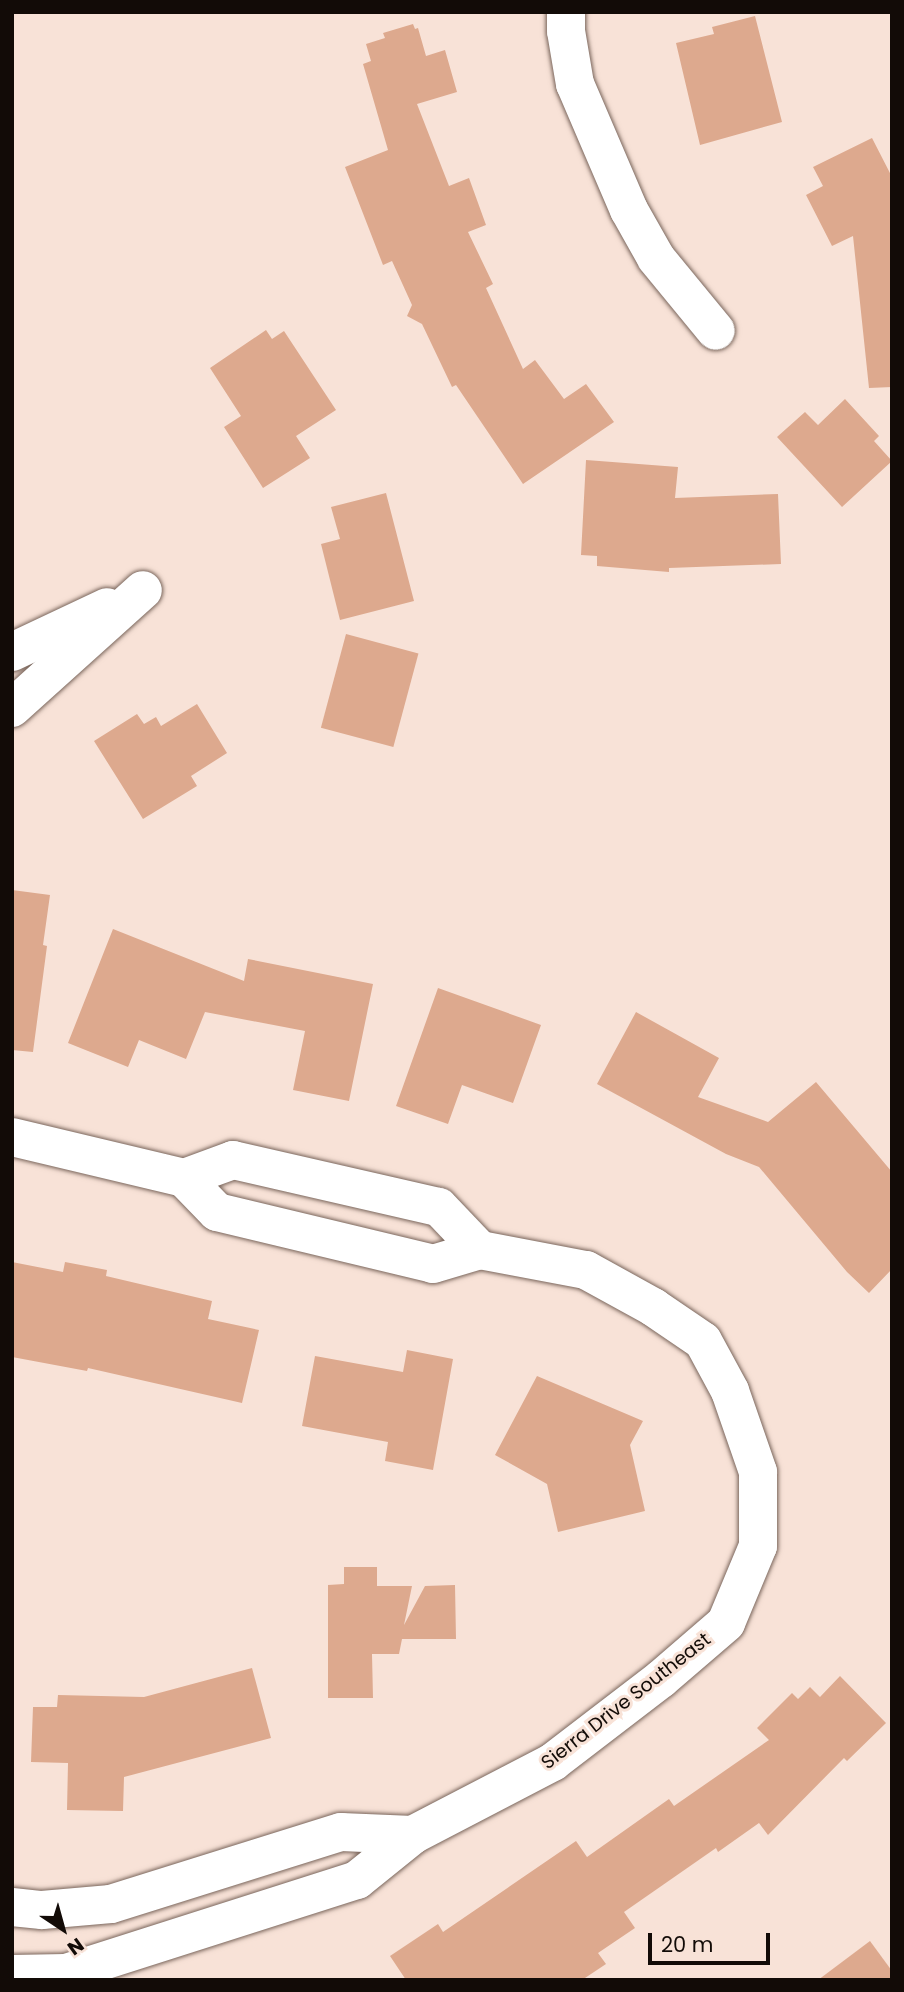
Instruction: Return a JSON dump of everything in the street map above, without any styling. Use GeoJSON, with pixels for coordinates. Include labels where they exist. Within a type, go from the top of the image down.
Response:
{"type":"FeatureCollection","features":[{"type":"Feature","properties":{"kind":"street"},"geometry":{"type":"LineString","coordinates":[[566,12],[566,31],[575,84],[629,210],[656,258],[716,331]]}},
{"type":"Feature","properties":{"kind":"street"},"geometry":{"type":"LineString","coordinates":[[12,652],[143,590],[12,708]]}},
{"type":"Feature","properties":{"kind":"street"},"geometry":{"type":"LineString","coordinates":[[12,1138],[184,1178],[233,1160],[439,1207],[480,1250]]}},
{"type":"Feature","properties":{"kind":"street","name":"Sierra Drive Southeast"},"geometry":{"type":"LineString","coordinates":[[12,1974],[66,1973],[358,1880],[414,1835],[553,1762],[661,1679],[726,1623],[758,1546],[758,1472],[730,1391],[703,1341],[653,1307],[586,1270],[480,1250],[433,1264],[231,1216],[217,1212],[184,1178]]}},
{"type":"Feature","properties":{"kind":"street"},"geometry":{"type":"LineString","coordinates":[[12,1907],[42,1910],[111,1904],[341,1832],[414,1835]]}},
{"type":"Feature","properties":{"kind":"building"},"geometry":{"type":"Polygon","coordinates":[[[755,16],[782,122],[700,145],[676,43],[714,34],[712,27],[755,16]]]}},
{"type":"Feature","properties":{"kind":"building"},"geometry":{"type":"Polygon","coordinates":[[[413,24],[415,29],[418,28],[426,56],[445,50],[457,92],[417,104],[449,186],[469,178],[486,225],[468,232],[493,284],[486,288],[523,369],[535,360],[564,399],[586,384],[614,422],[523,484],[456,385],[452,387],[422,324],[407,316],[412,305],[392,261],[383,265],[345,167],[388,150],[363,64],[371,61],[366,44],[385,38],[383,33],[413,24]]]}},
{"type":"Feature","properties":{"kind":"building"},"geometry":{"type":"Polygon","coordinates":[[[872,138],[892,177],[892,387],[869,388],[853,236],[832,246],[806,195],[823,186],[813,167],[872,138]]]}},
{"type":"Feature","properties":{"kind":"building"},"geometry":{"type":"Polygon","coordinates":[[[266,330],[272,339],[284,331],[336,410],[296,436],[310,458],[263,488],[224,427],[241,416],[210,368],[266,330]]]}},
{"type":"Feature","properties":{"kind":"building"},"geometry":{"type":"Polygon","coordinates":[[[845,399],[879,436],[874,441],[892,461],[842,507],[777,437],[805,412],[818,425],[845,399]]]}},
{"type":"Feature","properties":{"kind":"building"},"geometry":{"type":"Polygon","coordinates":[[[586,460],[678,467],[675,498],[778,494],[781,564],[669,568],[669,572],[597,566],[597,556],[581,555],[586,460]]]}},
{"type":"Feature","properties":{"kind":"building"},"geometry":{"type":"Polygon","coordinates":[[[386,493],[414,601],[340,620],[321,544],[340,539],[331,507],[386,493]]]}},
{"type":"Feature","properties":{"kind":"building"},"geometry":{"type":"Polygon","coordinates":[[[346,634],[418,653],[393,747],[321,728],[346,634]]]}},
{"type":"Feature","properties":{"kind":"building"},"geometry":{"type":"Polygon","coordinates":[[[197,704],[227,753],[191,776],[197,786],[143,819],[94,741],[137,714],[144,724],[156,717],[161,726],[197,704]]]}},
{"type":"Feature","properties":{"kind":"building"},"geometry":{"type":"Polygon","coordinates":[[[12,890],[50,895],[43,945],[47,946],[33,1052],[12,1050],[12,890]]]}},
{"type":"Feature","properties":{"kind":"building"},"geometry":{"type":"Polygon","coordinates":[[[113,929],[244,981],[248,959],[373,984],[349,1101],[293,1090],[305,1031],[205,1012],[186,1059],[139,1040],[128,1067],[68,1043],[113,929]]]}},
{"type":"Feature","properties":{"kind":"building"},"geometry":{"type":"Polygon","coordinates":[[[438,988],[541,1025],[513,1103],[462,1085],[448,1124],[396,1106],[438,988]]]}},
{"type":"Feature","properties":{"kind":"building"},"geometry":{"type":"Polygon","coordinates":[[[636,1012],[719,1058],[698,1097],[768,1122],[816,1082],[892,1172],[892,1269],[869,1293],[847,1272],[759,1167],[726,1154],[597,1084],[636,1012]]]}},
{"type":"Feature","properties":{"kind":"building"},"geometry":{"type":"Polygon","coordinates":[[[12,1262],[63,1272],[65,1262],[107,1270],[106,1276],[212,1301],[208,1319],[259,1330],[242,1403],[88,1368],[87,1371],[12,1357],[12,1262]]]}},
{"type":"Feature","properties":{"kind":"building"},"geometry":{"type":"Polygon","coordinates":[[[407,1350],[453,1359],[433,1470],[385,1461],[388,1442],[302,1426],[315,1356],[403,1372],[407,1350]]]}},
{"type":"Feature","properties":{"kind":"building"},"geometry":{"type":"Polygon","coordinates":[[[537,1376],[643,1421],[630,1445],[645,1511],[558,1532],[547,1484],[495,1455],[537,1376]]]}},
{"type":"Feature","properties":{"kind":"building"},"geometry":{"type":"Polygon","coordinates":[[[344,1567],[377,1567],[377,1586],[412,1586],[404,1625],[425,1586],[455,1585],[456,1639],[402,1639],[399,1654],[372,1654],[373,1698],[328,1698],[328,1585],[344,1584],[344,1567]]]}},
{"type":"Feature","properties":{"kind":"building"},"geometry":{"type":"Polygon","coordinates":[[[252,1668],[271,1738],[124,1777],[123,1811],[67,1810],[68,1763],[31,1762],[33,1707],[57,1707],[58,1695],[144,1697],[252,1668]]]}},
{"type":"Feature","properties":{"kind":"building"},"geometry":{"type":"Polygon","coordinates":[[[840,1676],[886,1723],[847,1761],[844,1758],[768,1835],[759,1823],[718,1852],[716,1848],[624,1912],[635,1928],[598,1953],[606,1964],[582,1980],[406,1980],[390,1956],[438,1924],[443,1932],[576,1841],[587,1857],[669,1799],[674,1806],[769,1740],[757,1728],[792,1693],[798,1699],[810,1687],[820,1697],[840,1676]]]}},
{"type":"Feature","properties":{"kind":"building"},"geometry":{"type":"Polygon","coordinates":[[[870,1941],[892,1971],[892,1980],[818,1980],[870,1941]]]}}]}
